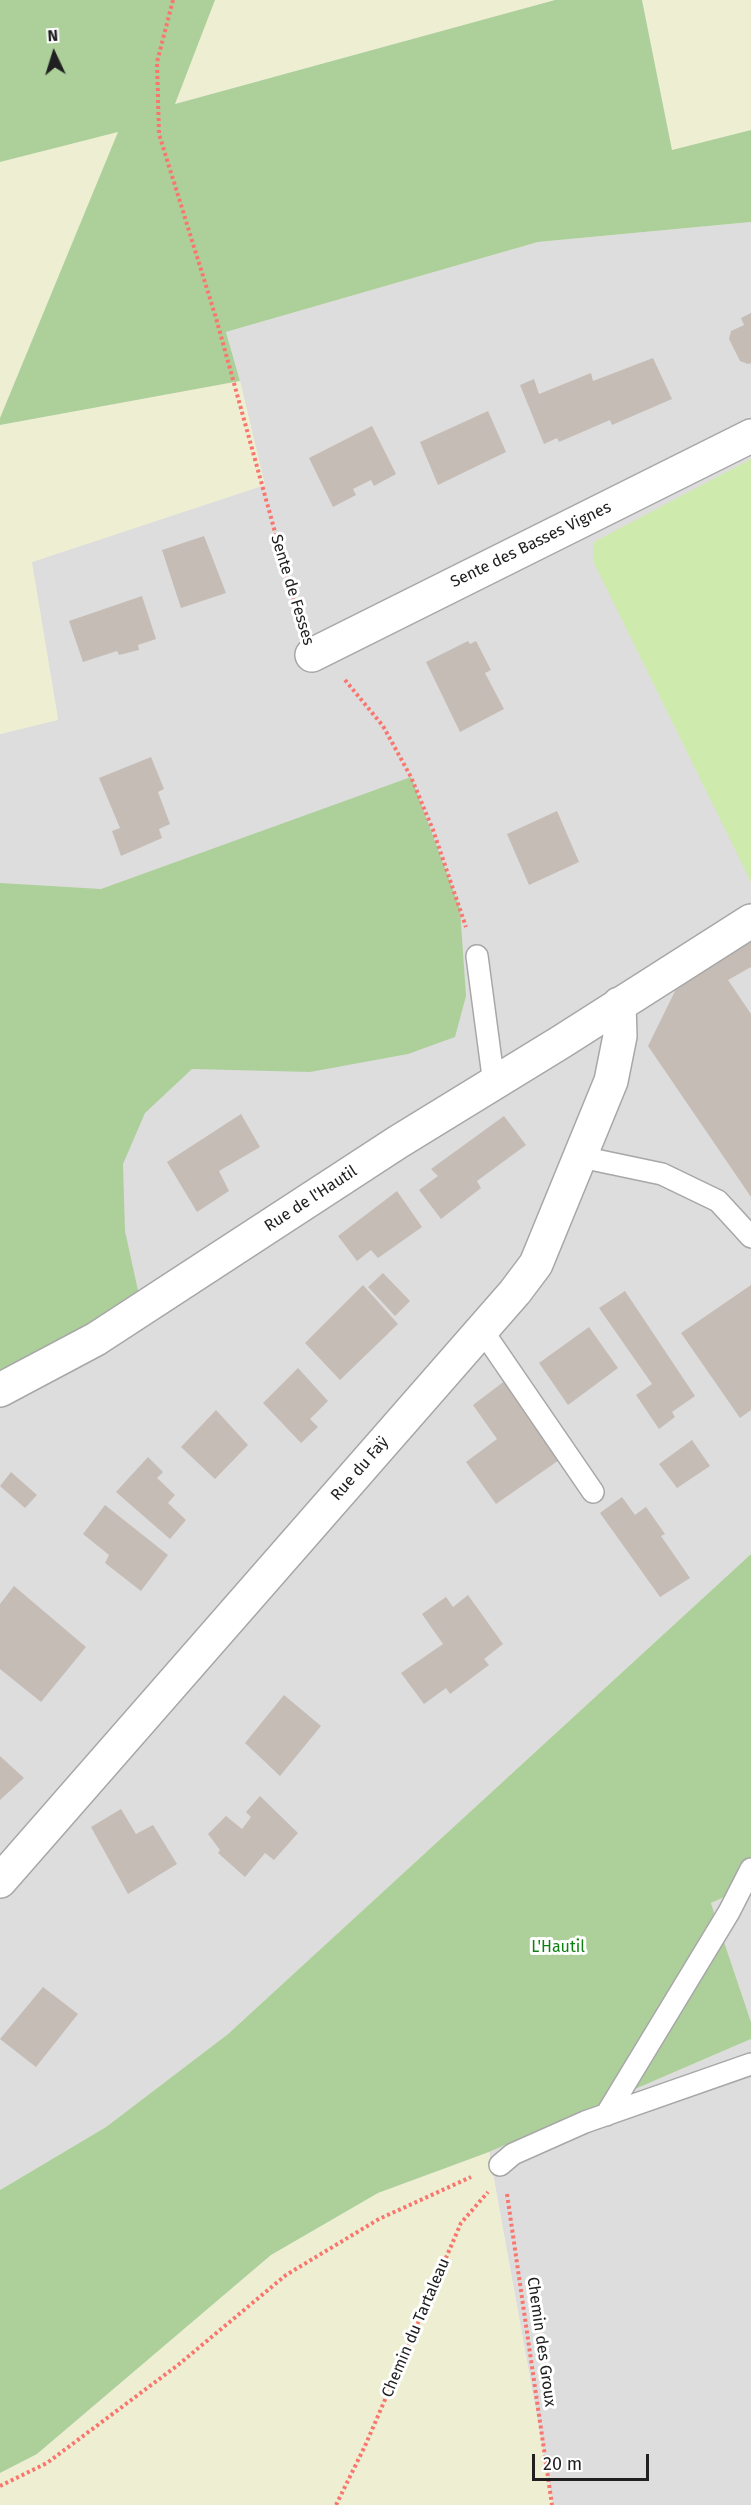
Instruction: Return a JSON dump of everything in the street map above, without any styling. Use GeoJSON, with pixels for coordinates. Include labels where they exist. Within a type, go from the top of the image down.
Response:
{"type":"FeatureCollection","features":[{"type":"Feature","properties":{"kind":"street","name":"Sente des Basses Vignes"},"geometry":{"type":"LineString","coordinates":[[312,655],[751,436]]}},
{"type":"Feature","properties":{"kind":"street","name":"Rue de l'Hautil"},"geometry":{"type":"LineString","coordinates":[[0,1390],[96,1339],[398,1142],[751,921]]}},
{"type":"Feature","properties":{"kind":"street","name":"Rue du Faÿ"},"geometry":{"type":"LineString","coordinates":[[0,1881],[482,1329],[536,1264],[612,1081],[620,1036],[620,1004]]}},
{"type":"Feature","properties":{"kind":"lane"},"geometry":{"type":"LineString","coordinates":[[477,956],[494,1084]]}},
{"type":"Feature","properties":{"kind":"lane"},"geometry":{"type":"LineString","coordinates":[[581,1157],[662,1174],[718,1201],[751,1237]]}},
{"type":"Feature","properties":{"kind":"lane"},"geometry":{"type":"LineString","coordinates":[[482,1329],[593,1492]]}},
{"type":"Feature","properties":{"kind":"lane"},"geometry":{"type":"LineString","coordinates":[[606,2115],[729,1912],[751,1869]]}},
{"type":"Feature","properties":{"kind":"lane"},"geometry":{"type":"LineString","coordinates":[[503,2173],[513,2154],[606,2115],[751,2064]]}},
{"type":"Feature","properties":{"kind":"path","name":"Sente de Fesses"},"geometry":{"type":"LineString","coordinates":[[173,0],[157,62],[159,134],[216,318],[292,599],[312,655],[350,684],[383,726],[411,777],[433,830],[477,956]]}},
{"type":"Feature","properties":{"kind":"path"},"geometry":{"type":"LineString","coordinates":[[0,2486],[46,2463],[178,2365],[286,2275],[379,2219],[503,2173]]}},
{"type":"Feature","properties":{"kind":"path","name":"Chemin du Tartaleau"},"geometry":{"type":"LineString","coordinates":[[336,2505],[365,2446],[461,2223],[503,2173]]}},
{"type":"Feature","properties":{"kind":"path","name":"Chemin des Groux"},"geometry":{"type":"LineString","coordinates":[[503,2173],[552,2505]]}},
{"type":"Feature","properties":{"kind":"shaded area"},"geometry":{"type":"Polygon","coordinates":[[[751,222],[751,1554],[228,2034],[106,2127],[0,2190],[0,734],[58,719],[31,562],[264,485],[226,332],[538,242],[751,222]]]}},
{"type":"Feature","properties":{"kind":"shaded area"},"geometry":{"type":"Polygon","coordinates":[[[751,1885],[751,2022],[711,1903],[751,1885]]]}},
{"type":"Feature","properties":{"kind":"shaded area"},"geometry":{"type":"Polygon","coordinates":[[[751,2039],[751,2505],[553,2505],[489,2152],[751,2039]]]}},
{"type":"Feature","properties":{"kind":"green space"},"geometry":{"type":"Polygon","coordinates":[[[0,0],[215,0],[175,104],[555,0],[642,0],[672,150],[751,130],[751,222],[538,242],[226,332],[240,381],[0,425],[0,418],[118,132],[0,162],[0,0]]]}},
{"type":"Feature","properties":{"kind":"green space"},"geometry":{"type":"Polygon","coordinates":[[[215,0],[555,0],[174,104],[215,0]]]}},
{"type":"Feature","properties":{"kind":"green space"},"geometry":{"type":"Polygon","coordinates":[[[642,0],[751,0],[751,130],[672,150],[642,0]]]}},
{"type":"Feature","properties":{"kind":"green space"},"geometry":{"type":"Polygon","coordinates":[[[119,131],[0,418],[0,162],[119,131]]]}},
{"type":"Feature","properties":{"kind":"green space"},"geometry":{"type":"Polygon","coordinates":[[[240,381],[265,485],[32,562],[58,720],[0,734],[0,425],[240,381]]]}},
{"type":"Feature","properties":{"kind":"green space"},"geometry":{"type":"Polygon","coordinates":[[[751,459],[751,882],[594,563],[594,542],[751,459]]]}},
{"type":"Feature","properties":{"kind":"green space"},"geometry":{"type":"Polygon","coordinates":[[[411,777],[460,909],[466,996],[455,1037],[408,1054],[310,1072],[192,1069],[145,1113],[123,1164],[125,1231],[139,1295],[20,1362],[0,1370],[0,883],[101,889],[411,777]]]}},
{"type":"Feature","properties":{"kind":"green space","name":"L'Hautil"},"geometry":{"type":"Polygon","coordinates":[[[751,1554],[751,1885],[711,1903],[751,2022],[751,2039],[489,2152],[378,2193],[271,2255],[37,2454],[0,2473],[0,2190],[106,2127],[228,2034],[751,1554]]]}},
{"type":"Feature","properties":{"kind":"green space"},"geometry":{"type":"Polygon","coordinates":[[[489,2152],[553,2505],[0,2505],[0,2473],[37,2454],[271,2255],[378,2193],[489,2152]]]}},
{"type":"Feature","properties":{"kind":"building"},"geometry":{"type":"Polygon","coordinates":[[[751,313],[751,363],[748,364],[740,361],[729,339],[731,331],[744,325],[741,318],[751,313]]]}},
{"type":"Feature","properties":{"kind":"building"},"geometry":{"type":"Polygon","coordinates":[[[653,358],[672,399],[612,425],[610,420],[559,442],[557,438],[544,444],[520,385],[534,379],[539,394],[591,373],[593,381],[653,358]]]}},
{"type":"Feature","properties":{"kind":"building"},"geometry":{"type":"Polygon","coordinates":[[[488,411],[506,452],[438,485],[420,442],[488,411]]]}},
{"type":"Feature","properties":{"kind":"building"},"geometry":{"type":"Polygon","coordinates":[[[372,426],[396,474],[374,486],[371,480],[353,489],[356,495],[333,507],[309,458],[372,426]]]}},
{"type":"Feature","properties":{"kind":"building"},"geometry":{"type":"Polygon","coordinates":[[[204,536],[226,593],[181,608],[162,550],[204,536]]]}},
{"type":"Feature","properties":{"kind":"building"},"geometry":{"type":"Polygon","coordinates":[[[142,596],[156,639],[138,645],[139,650],[119,655],[117,651],[83,662],[69,621],[142,596]]]}},
{"type":"Feature","properties":{"kind":"building"},"geometry":{"type":"Polygon","coordinates":[[[468,641],[470,644],[476,641],[491,670],[485,673],[504,709],[460,732],[426,662],[468,641]]]}},
{"type":"Feature","properties":{"kind":"building"},"geometry":{"type":"Polygon","coordinates":[[[151,757],[164,789],[158,792],[170,824],[159,829],[162,838],[121,856],[112,831],[120,828],[99,778],[151,757]]]}},
{"type":"Feature","properties":{"kind":"building"},"geometry":{"type":"Polygon","coordinates":[[[557,811],[579,862],[529,885],[507,834],[557,811]]]}},
{"type":"Feature","properties":{"kind":"building"},"geometry":{"type":"Polygon","coordinates":[[[751,938],[751,967],[728,980],[751,1014],[751,1197],[648,1046],[680,981],[751,938]]]}},
{"type":"Feature","properties":{"kind":"building"},"geometry":{"type":"Polygon","coordinates":[[[241,1114],[260,1147],[219,1171],[229,1191],[197,1212],[167,1162],[241,1114]]]}},
{"type":"Feature","properties":{"kind":"building"},"geometry":{"type":"Polygon","coordinates":[[[504,1116],[526,1145],[477,1181],[481,1188],[441,1219],[419,1190],[438,1176],[431,1169],[504,1116]]]}},
{"type":"Feature","properties":{"kind":"building"},"geometry":{"type":"Polygon","coordinates":[[[397,1191],[422,1227],[378,1258],[371,1250],[357,1261],[338,1236],[397,1191]]]}},
{"type":"Feature","properties":{"kind":"building"},"geometry":{"type":"Polygon","coordinates":[[[383,1273],[410,1301],[395,1316],[368,1287],[383,1273]]]}},
{"type":"Feature","properties":{"kind":"building"},"geometry":{"type":"Polygon","coordinates":[[[363,1285],[398,1324],[340,1380],[305,1343],[363,1285]]]}},
{"type":"Feature","properties":{"kind":"building"},"geometry":{"type":"Polygon","coordinates":[[[751,1285],[751,1410],[740,1418],[681,1333],[751,1285]]]}},
{"type":"Feature","properties":{"kind":"building"},"geometry":{"type":"Polygon","coordinates":[[[625,1291],[695,1396],[672,1412],[675,1417],[659,1429],[636,1395],[652,1384],[599,1308],[625,1291]]]}},
{"type":"Feature","properties":{"kind":"building"},"geometry":{"type":"Polygon","coordinates":[[[589,1327],[618,1368],[568,1405],[539,1363],[589,1327]]]}},
{"type":"Feature","properties":{"kind":"building"},"geometry":{"type":"Polygon","coordinates":[[[298,1368],[328,1401],[310,1419],[318,1427],[301,1443],[263,1403],[298,1368]]]}},
{"type":"Feature","properties":{"kind":"building"},"geometry":{"type":"Polygon","coordinates":[[[506,1380],[562,1458],[496,1504],[466,1462],[497,1439],[473,1405],[506,1380]]]}},
{"type":"Feature","properties":{"kind":"building"},"geometry":{"type":"Polygon","coordinates":[[[216,1410],[248,1445],[215,1479],[181,1447],[216,1410]]]}},
{"type":"Feature","properties":{"kind":"building"},"geometry":{"type":"Polygon","coordinates":[[[692,1440],[710,1466],[677,1488],[659,1464],[692,1440]]]}},
{"type":"Feature","properties":{"kind":"building"},"geometry":{"type":"Polygon","coordinates":[[[148,1457],[163,1472],[157,1478],[175,1495],[168,1503],[186,1520],[170,1539],[116,1492],[148,1457]]]}},
{"type":"Feature","properties":{"kind":"building"},"geometry":{"type":"Polygon","coordinates":[[[11,1472],[37,1495],[25,1508],[0,1486],[11,1472]]]}},
{"type":"Feature","properties":{"kind":"building"},"geometry":{"type":"Polygon","coordinates":[[[622,1497],[635,1515],[646,1507],[665,1534],[661,1536],[690,1578],[660,1597],[600,1513],[622,1497]]]}},
{"type":"Feature","properties":{"kind":"building"},"geometry":{"type":"Polygon","coordinates":[[[105,1505],[168,1555],[141,1591],[105,1563],[109,1555],[83,1534],[105,1505]]]}},
{"type":"Feature","properties":{"kind":"building"},"geometry":{"type":"Polygon","coordinates":[[[14,1586],[86,1647],[41,1702],[0,1669],[0,1604],[14,1586]]]}},
{"type":"Feature","properties":{"kind":"building"},"geometry":{"type":"Polygon","coordinates":[[[468,1595],[503,1644],[484,1659],[489,1665],[450,1694],[446,1688],[424,1704],[401,1673],[443,1644],[422,1614],[446,1597],[453,1607],[468,1595]]]}},
{"type":"Feature","properties":{"kind":"building"},"geometry":{"type":"Polygon","coordinates":[[[284,1695],[321,1726],[280,1776],[245,1743],[284,1695]]]}},
{"type":"Feature","properties":{"kind":"building"},"geometry":{"type":"Polygon","coordinates":[[[0,1756],[24,1778],[0,1800],[0,1756]]]}},
{"type":"Feature","properties":{"kind":"building"},"geometry":{"type":"Polygon","coordinates":[[[260,1796],[298,1833],[274,1860],[265,1853],[245,1877],[218,1853],[220,1850],[208,1834],[226,1816],[242,1829],[251,1817],[246,1812],[260,1796]]]}},
{"type":"Feature","properties":{"kind":"building"},"geometry":{"type":"Polygon","coordinates":[[[121,1809],[136,1834],[153,1825],[177,1864],[128,1894],[91,1827],[121,1809]]]}},
{"type":"Feature","properties":{"kind":"building"},"geometry":{"type":"Polygon","coordinates":[[[43,1987],[78,2014],[36,2067],[0,2039],[43,1987]]]}}]}
